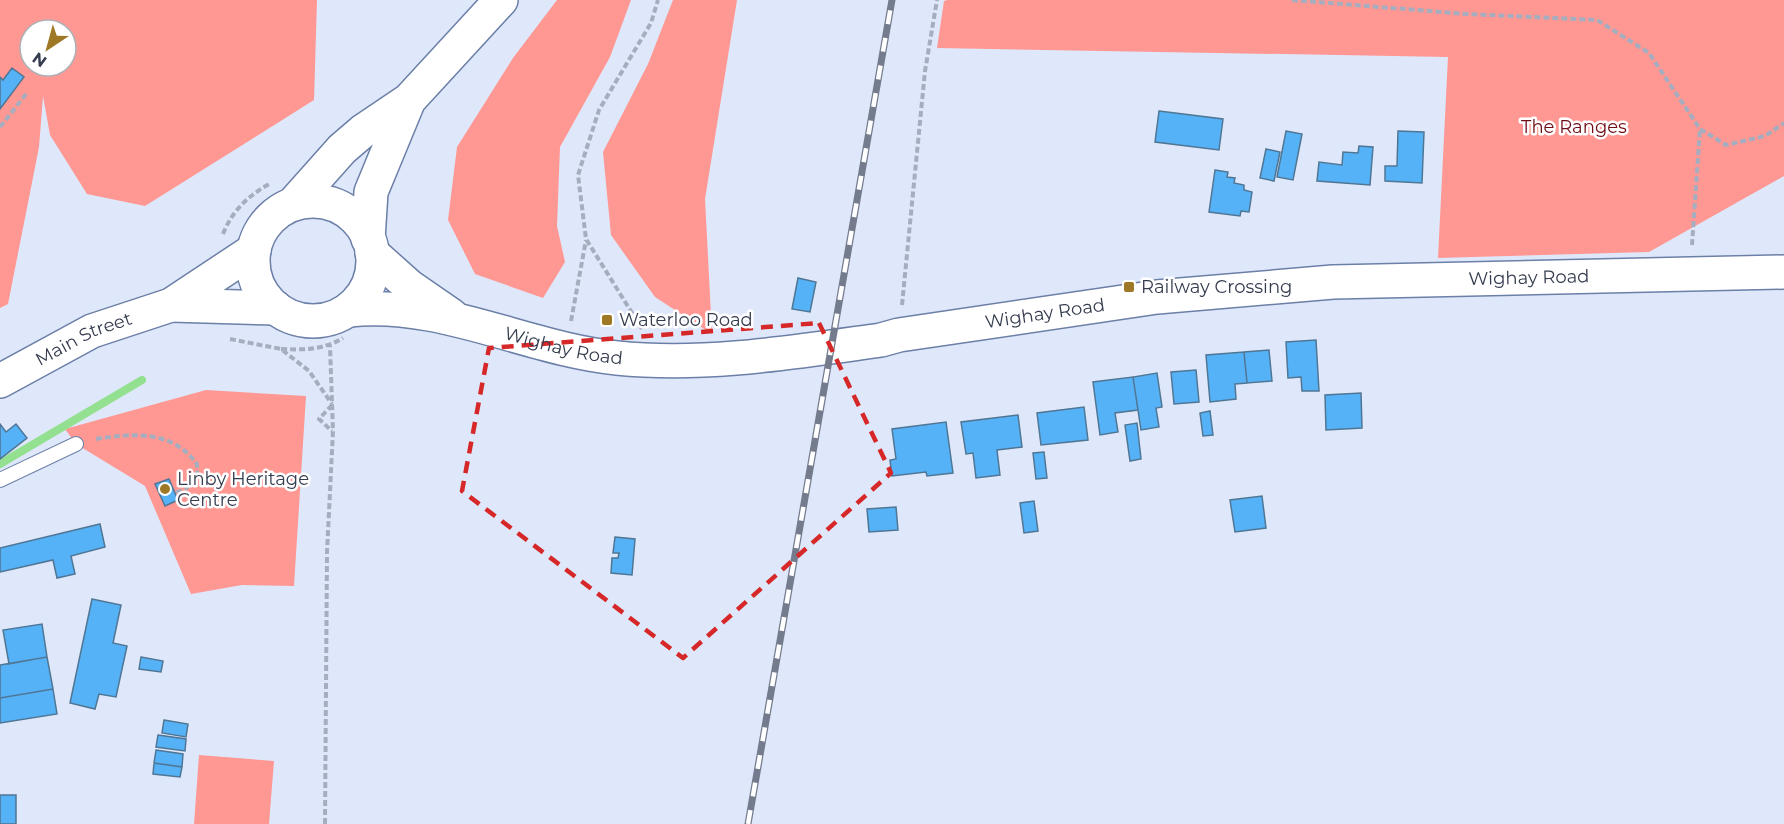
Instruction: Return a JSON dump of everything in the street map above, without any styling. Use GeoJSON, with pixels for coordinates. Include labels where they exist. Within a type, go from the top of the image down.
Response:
{"type":"FeatureCollection","features":[{"type":"Feature","properties":{"kind":"main road"},"geometry":{"type":"LineString","coordinates":[[409,100],[371,192],[370,278],[363,294],[349,309],[332,318],[311,321],[294,318],[276,308],[260,291],[255,277],[255,250],[263,228],[278,213],[293,204],[342,149],[363,131],[409,100],[501,0]]}},
{"type":"Feature","properties":{"kind":"main road"},"geometry":{"type":"LineString","coordinates":[[293,204],[312,201],[331,204],[349,214],[366,233],[370,246]]}},
{"type":"Feature","properties":{"kind":"main road","name":"Wighay Road"},"geometry":{"type":"LineString","coordinates":[[370,246],[409,286],[455,318]]}},
{"type":"Feature","properties":{"kind":"main road"},"geometry":{"type":"LineString","coordinates":[[171,305],[210,277],[255,250]]}},
{"type":"Feature","properties":{"kind":"main road","name":"Wighay Road"},"geometry":{"type":"LineString","coordinates":[[349,309],[370,307],[455,318],[511,337],[566,349],[617,358],[661,360],[763,356],[1157,297],[1321,283],[1784,272]]}},
{"type":"Feature","properties":{"kind":"main road"},"geometry":{"type":"LineString","coordinates":[[171,305],[276,308]]}},
{"type":"Feature","properties":{"kind":"main road","name":"Main Street"},"geometry":{"type":"LineString","coordinates":[[0,381],[92,331],[171,305]]}},
{"type":"Feature","properties":{"kind":"lane"},"geometry":{"type":"LineString","coordinates":[[0,480],[76,444]]}},
{"type":"Feature","properties":{"kind":"path"},"geometry":{"type":"LineString","coordinates":[[566,349],[586,239],[578,175],[599,110],[651,23],[658,0]]}},
{"type":"Feature","properties":{"kind":"path"},"geometry":{"type":"LineString","coordinates":[[898,335],[925,71],[937,0]]}},
{"type":"Feature","properties":{"kind":"path"},"geometry":{"type":"LineString","coordinates":[[1292,0],[1467,14],[1597,20],[1649,53],[1700,129],[1726,145],[1765,136],[1784,123]]}},
{"type":"Feature","properties":{"kind":"path"},"geometry":{"type":"LineString","coordinates":[[0,127],[27,93]]}},
{"type":"Feature","properties":{"kind":"path"},"geometry":{"type":"LineString","coordinates":[[1690,273],[1700,129]]}},
{"type":"Feature","properties":{"kind":"path"},"geometry":{"type":"LineString","coordinates":[[586,239],[661,360]]}},
{"type":"Feature","properties":{"kind":"path"},"geometry":{"type":"LineString","coordinates":[[249,343],[281,349],[309,371],[332,404]]}},
{"type":"Feature","properties":{"kind":"path"},"geometry":{"type":"LineString","coordinates":[[326,824],[327,552],[333,431],[330,346]]}},
{"type":"Feature","properties":{"kind":"path"},"geometry":{"type":"LineString","coordinates":[[332,404],[319,419],[333,431]]}},
{"type":"Feature","properties":{"kind":"path"},"geometry":{"type":"LineString","coordinates":[[76,444],[125,434],[156,436],[178,444],[197,464],[197,478],[185,489],[175,493]]}},
{"type":"Feature","properties":{"kind":"highlighted area"},"geometry":{"type":"Polygon","coordinates":[[[819,323],[891,473],[683,658],[462,491],[489,348],[819,323]]]}},
{"type":"Feature","properties":{"kind":"green space"},"geometry":{"type":"Polygon","coordinates":[[[0,0],[317,0],[314,100],[145,206],[87,194],[50,135],[43,96],[39,147],[8,304],[0,308],[0,0]]]}},
{"type":"Feature","properties":{"kind":"green space"},"geometry":{"type":"Polygon","coordinates":[[[557,0],[631,0],[610,57],[560,147],[557,226],[565,262],[543,298],[475,274],[448,220],[457,147],[513,58],[557,0]]]}},
{"type":"Feature","properties":{"kind":"green space"},"geometry":{"type":"Polygon","coordinates":[[[673,0],[737,0],[705,199],[712,334],[655,297],[611,235],[603,152],[648,64],[673,0]]]}},
{"type":"Feature","properties":{"kind":"green space","name":"The Ranges"},"geometry":{"type":"Polygon","coordinates":[[[1784,0],[1784,176],[1649,252],[1438,258],[1448,57],[937,48],[944,1],[1784,0]]]}},
{"type":"Feature","properties":{"kind":"green space"},"geometry":{"type":"Polygon","coordinates":[[[206,390],[306,396],[294,586],[242,585],[191,594],[145,486],[76,444],[65,429],[206,390]]]}},
{"type":"Feature","properties":{"kind":"green space"},"geometry":{"type":"Polygon","coordinates":[[[199,755],[274,761],[269,824],[194,824],[199,755]]]}},
{"type":"Feature","properties":{"kind":"building"},"geometry":{"type":"Polygon","coordinates":[[[12,68],[18,72],[18,78],[23,78],[0,109],[0,77],[3,80],[12,68]]]}},
{"type":"Feature","properties":{"kind":"building"},"geometry":{"type":"Polygon","coordinates":[[[1159,111],[1223,119],[1219,150],[1155,142],[1159,111]]]}},
{"type":"Feature","properties":{"kind":"building"},"geometry":{"type":"Polygon","coordinates":[[[1286,131],[1302,134],[1293,180],[1277,177],[1286,131]]]}},
{"type":"Feature","properties":{"kind":"building"},"geometry":{"type":"Polygon","coordinates":[[[1398,131],[1424,132],[1422,183],[1385,181],[1385,166],[1397,166],[1398,131]]]}},
{"type":"Feature","properties":{"kind":"building"},"geometry":{"type":"Polygon","coordinates":[[[1359,146],[1373,147],[1370,185],[1317,181],[1319,162],[1342,165],[1343,152],[1358,153],[1359,146]]]}},
{"type":"Feature","properties":{"kind":"building"},"geometry":{"type":"Polygon","coordinates":[[[1266,149],[1280,152],[1274,181],[1260,178],[1266,149]]]}},
{"type":"Feature","properties":{"kind":"building"},"geometry":{"type":"Polygon","coordinates":[[[1215,170],[1228,172],[1227,177],[1235,178],[1234,183],[1244,185],[1244,190],[1252,192],[1249,212],[1241,211],[1240,216],[1209,212],[1215,170]]]}},
{"type":"Feature","properties":{"kind":"building"},"geometry":{"type":"Polygon","coordinates":[[[798,278],[816,282],[810,312],[792,309],[798,278]]]}},
{"type":"Feature","properties":{"kind":"building"},"geometry":{"type":"Polygon","coordinates":[[[1316,340],[1319,391],[1302,391],[1301,377],[1288,378],[1286,342],[1316,340]]]}},
{"type":"Feature","properties":{"kind":"building"},"geometry":{"type":"Polygon","coordinates":[[[1269,350],[1272,381],[1247,383],[1244,352],[1269,350]]]}},
{"type":"Feature","properties":{"kind":"building"},"geometry":{"type":"Polygon","coordinates":[[[1244,352],[1247,383],[1235,384],[1236,399],[1210,402],[1206,355],[1244,352]]]}},
{"type":"Feature","properties":{"kind":"building"},"geometry":{"type":"Polygon","coordinates":[[[1196,370],[1199,402],[1174,404],[1171,372],[1196,370]]]}},
{"type":"Feature","properties":{"kind":"building"},"geometry":{"type":"Polygon","coordinates":[[[1157,373],[1162,407],[1156,408],[1159,427],[1141,430],[1133,377],[1157,373]]]}},
{"type":"Feature","properties":{"kind":"building"},"geometry":{"type":"Polygon","coordinates":[[[1133,377],[1138,410],[1115,413],[1118,432],[1100,435],[1093,382],[1133,377]]]}},
{"type":"Feature","properties":{"kind":"building"},"geometry":{"type":"Polygon","coordinates":[[[1361,393],[1362,428],[1326,430],[1325,395],[1361,393]]]}},
{"type":"Feature","properties":{"kind":"building"},"geometry":{"type":"Polygon","coordinates":[[[1084,407],[1088,440],[1041,445],[1037,413],[1084,407]]]}},
{"type":"Feature","properties":{"kind":"building"},"geometry":{"type":"Polygon","coordinates":[[[1210,411],[1213,435],[1203,436],[1200,413],[1210,411]]]}},
{"type":"Feature","properties":{"kind":"building"},"geometry":{"type":"Polygon","coordinates":[[[1018,415],[1022,447],[997,450],[1000,475],[976,478],[973,453],[966,454],[961,422],[1018,415]]]}},
{"type":"Feature","properties":{"kind":"building"},"geometry":{"type":"Polygon","coordinates":[[[946,422],[953,473],[927,476],[926,472],[892,476],[890,460],[896,459],[892,429],[946,422]]]}},
{"type":"Feature","properties":{"kind":"building"},"geometry":{"type":"Polygon","coordinates":[[[1137,423],[1141,459],[1130,461],[1125,425],[1137,423]]]}},
{"type":"Feature","properties":{"kind":"building"},"geometry":{"type":"Polygon","coordinates":[[[0,424],[6,432],[16,424],[27,438],[0,459],[0,424]]]}},
{"type":"Feature","properties":{"kind":"building"},"geometry":{"type":"Polygon","coordinates":[[[1044,452],[1047,478],[1036,479],[1033,453],[1044,452]]]}},
{"type":"Feature","properties":{"kind":"building","name":"Linby Heritage Centre"},"geometry":{"type":"Polygon","coordinates":[[[169,479],[178,500],[165,506],[155,484],[169,479]]]}},
{"type":"Feature","properties":{"kind":"building"},"geometry":{"type":"Polygon","coordinates":[[[1262,496],[1266,528],[1235,532],[1230,500],[1262,496]]]}},
{"type":"Feature","properties":{"kind":"building"},"geometry":{"type":"Polygon","coordinates":[[[1034,501],[1038,531],[1024,533],[1020,503],[1034,501]]]}},
{"type":"Feature","properties":{"kind":"building"},"geometry":{"type":"Polygon","coordinates":[[[896,507],[898,530],[869,532],[867,509],[896,507]]]}},
{"type":"Feature","properties":{"kind":"building"},"geometry":{"type":"Polygon","coordinates":[[[100,524],[105,547],[71,556],[75,574],[57,578],[53,560],[0,572],[0,548],[100,524]]]}},
{"type":"Feature","properties":{"kind":"building"},"geometry":{"type":"Polygon","coordinates":[[[615,537],[635,539],[632,575],[611,573],[612,558],[618,558],[619,553],[613,553],[615,537]]]}},
{"type":"Feature","properties":{"kind":"building"},"geometry":{"type":"Polygon","coordinates":[[[92,599],[121,605],[113,643],[127,646],[116,697],[99,694],[95,709],[70,703],[92,599]]]}},
{"type":"Feature","properties":{"kind":"building"},"geometry":{"type":"Polygon","coordinates":[[[42,624],[47,657],[9,664],[3,630],[42,624]]]}},
{"type":"Feature","properties":{"kind":"building"},"geometry":{"type":"Polygon","coordinates":[[[47,657],[53,689],[0,698],[0,665],[47,657]]]}},
{"type":"Feature","properties":{"kind":"building"},"geometry":{"type":"Polygon","coordinates":[[[141,657],[163,661],[161,672],[139,669],[141,657]]]}},
{"type":"Feature","properties":{"kind":"building"},"geometry":{"type":"Polygon","coordinates":[[[53,689],[57,714],[0,723],[0,698],[53,689]]]}},
{"type":"Feature","properties":{"kind":"building"},"geometry":{"type":"Polygon","coordinates":[[[164,720],[188,724],[186,737],[162,733],[164,720]]]}},
{"type":"Feature","properties":{"kind":"building"},"geometry":{"type":"Polygon","coordinates":[[[158,735],[186,739],[185,751],[156,747],[158,735]]]}},
{"type":"Feature","properties":{"kind":"building"},"geometry":{"type":"Polygon","coordinates":[[[156,750],[183,754],[182,767],[154,763],[156,750]]]}},
{"type":"Feature","properties":{"kind":"building"},"geometry":{"type":"Polygon","coordinates":[[[154,763],[182,767],[180,777],[153,774],[154,763]]]}},
{"type":"Feature","properties":{"kind":"building"},"geometry":{"type":"Polygon","coordinates":[[[0,795],[16,795],[16,824],[0,824],[0,795]]]}},
{"type":"Feature","properties":{"kind":"waterway"},"geometry":{"type":"LineString","coordinates":[[0,464],[142,380]]}},
{"type":"Feature","properties":{"kind":"railway"},"geometry":{"type":"LineString","coordinates":[[748,824],[892,0]]}},
{"type":"Feature","properties":{"kind":"place","name":"Railway Crossing"},"geometry":{"type":"Point","coordinates":[1129,287]}},
{"type":"Feature","properties":{"kind":"place","name":"Waterloo Road"},"geometry":{"type":"Point","coordinates":[607,320]}},
{"type":"Feature","properties":{"kind":"place","name":"Linby Heritage Centre"},"geometry":{"type":"Point","coordinates":[165,489]}}]}
